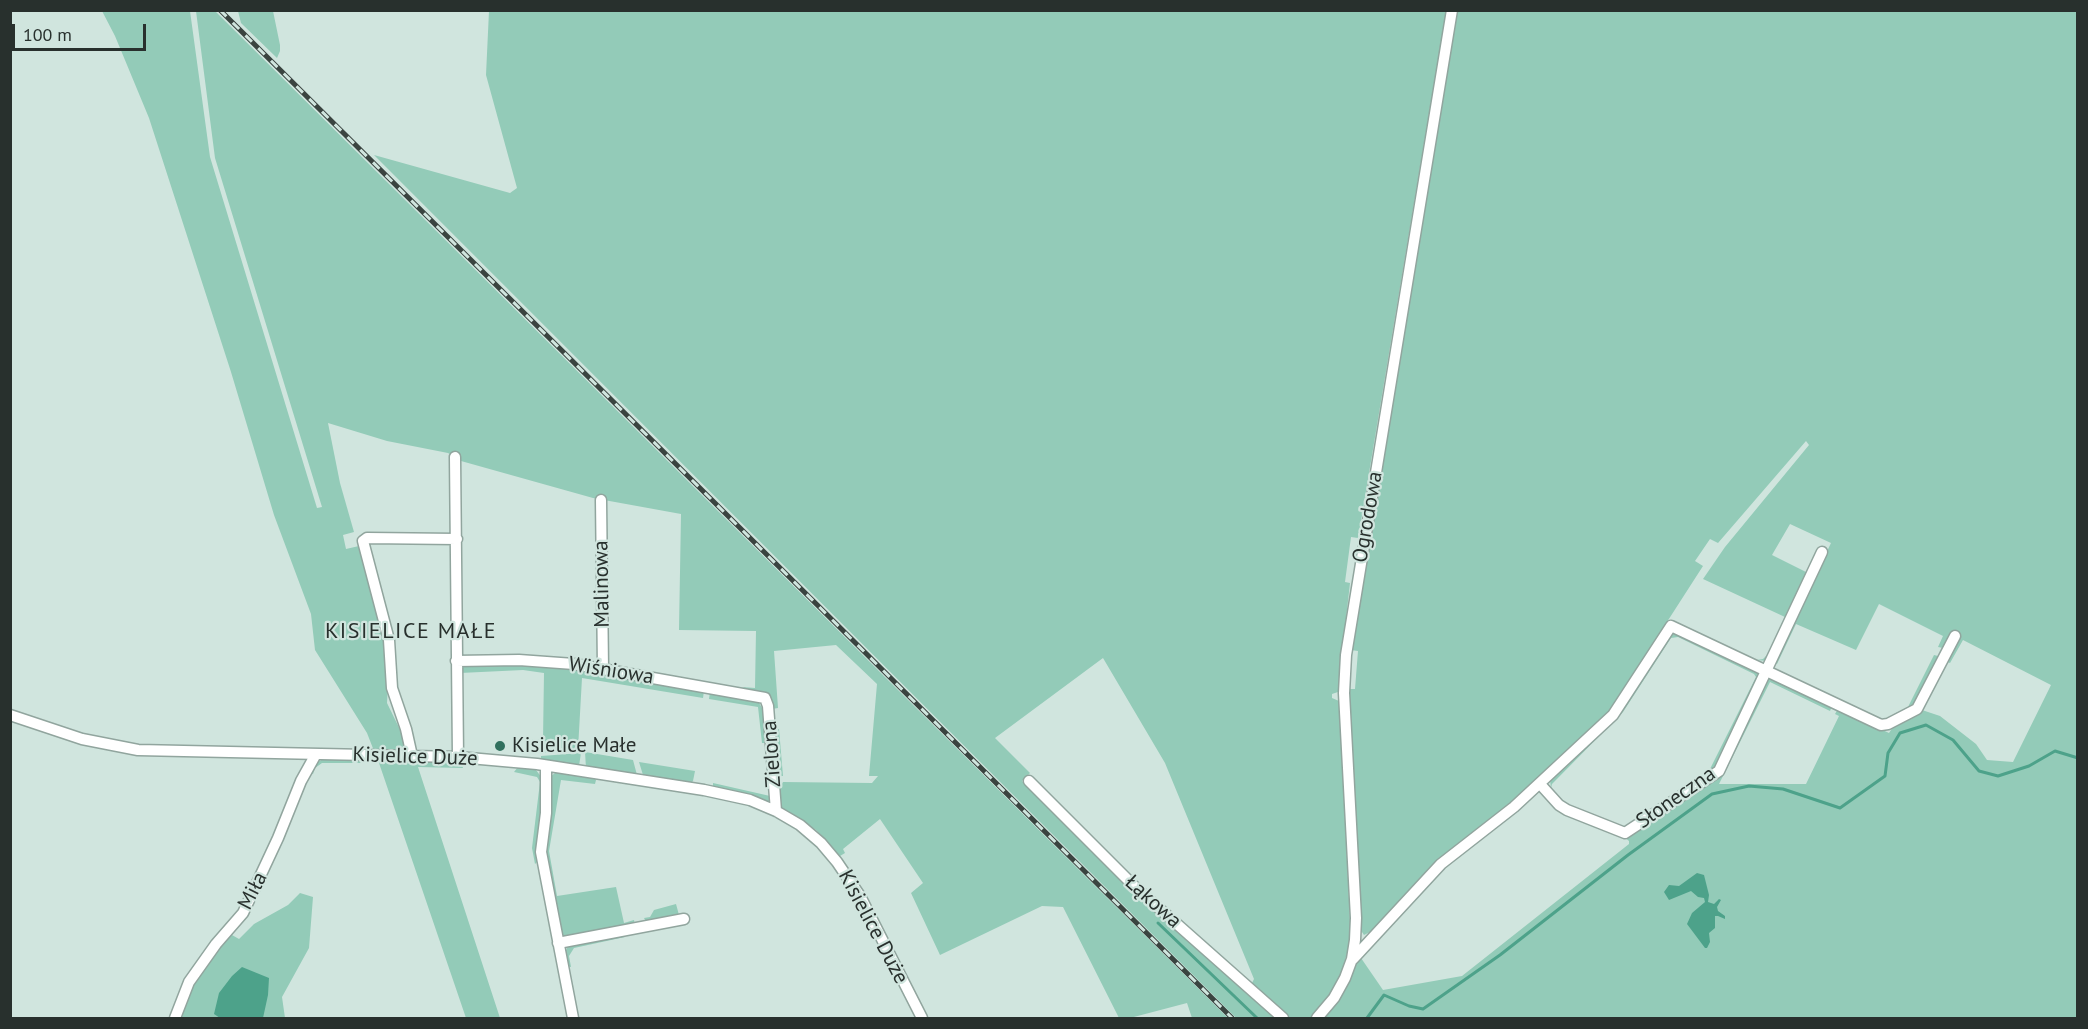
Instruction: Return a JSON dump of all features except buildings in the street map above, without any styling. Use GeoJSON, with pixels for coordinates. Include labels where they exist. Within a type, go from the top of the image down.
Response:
{"type":"FeatureCollection","features":[{"type":"Feature","properties":{"kind":"street","name":"Ogrodowa"},"geometry":{"type":"LineString","coordinates":[[1317,1018],[1338,991],[1352,959],[1356,918],[1344,693],[1346,655],[1452,10]]}},
{"type":"Feature","properties":{"kind":"street"},"geometry":{"type":"LineString","coordinates":[[455,457],[458,757]]}},
{"type":"Feature","properties":{"kind":"street","name":"Malinowa"},"geometry":{"type":"LineString","coordinates":[[601,500],[603,669]]}},
{"type":"Feature","properties":{"kind":"street"},"geometry":{"type":"LineString","coordinates":[[412,756],[406,729],[392,688],[388,640],[363,541],[367,538],[457,539]]}},
{"type":"Feature","properties":{"kind":"street","name":"Słoneczna"},"geometry":{"type":"LineString","coordinates":[[1540,784],[1559,805],[1567,810],[1625,833],[1719,771],[1822,552]]}},
{"type":"Feature","properties":{"kind":"street"},"geometry":{"type":"LineString","coordinates":[[1352,959],[1441,864],[1540,784],[1613,715],[1671,626],[1881,725],[1888,724],[1917,709],[1955,636]]}},
{"type":"Feature","properties":{"kind":"street","name":"Wiśniowa"},"geometry":{"type":"LineString","coordinates":[[456,661],[519,660],[603,669],[765,698]]}},
{"type":"Feature","properties":{"kind":"street","name":"Zielona"},"geometry":{"type":"LineString","coordinates":[[765,698],[768,706],[776,811]]}},
{"type":"Feature","properties":{"kind":"street","name":"Kisielice Duże"},"geometry":{"type":"LineString","coordinates":[[10,715],[82,739],[122,748],[167,752],[458,757],[546,766],[722,793],[750,800],[776,811],[810,833],[839,863],[860,896],[922,1018]]}},
{"type":"Feature","properties":{"kind":"street","name":"Miła"},"geometry":{"type":"LineString","coordinates":[[175,1018],[189,982],[216,944],[243,913],[301,781],[316,754]]}},
{"type":"Feature","properties":{"kind":"street"},"geometry":{"type":"LineString","coordinates":[[546,766],[546,813],[541,852],[573,1018]]}},
{"type":"Feature","properties":{"kind":"street","name":"Łąkowa"},"geometry":{"type":"LineString","coordinates":[[1029,781],[1134,886],[1282,1018]]}},
{"type":"Feature","properties":{"kind":"street"},"geometry":{"type":"LineString","coordinates":[[558,943],[684,919]]}},
{"type":"Feature","properties":{"kind":"shaded area"},"geometry":{"type":"Polygon","coordinates":[[[102,11],[190,11],[210,157],[317,508],[322,507],[215,158],[196,11],[215,11],[1228,1018],[1192,1018],[1187,1003],[1130,1018],[1119,1018],[1063,907],[1042,906],[940,955],[911,893],[923,883],[880,819],[843,849],[845,853],[840,856],[816,830],[781,807],[780,803],[778,790],[783,782],[872,783],[878,776],[869,776],[877,684],[836,645],[774,651],[778,708],[772,709],[768,696],[763,692],[742,687],[755,688],[756,631],[679,630],[681,514],[593,498],[461,461],[448,453],[387,441],[328,423],[340,483],[354,532],[343,535],[346,549],[359,546],[375,597],[389,663],[387,703],[405,740],[403,748],[397,752],[374,751],[367,733],[315,650],[311,614],[274,515],[231,372],[149,118],[115,36],[102,11]]]}},
{"type":"Feature","properties":{"kind":"shaded area"},"geometry":{"type":"Polygon","coordinates":[[[238,11],[273,11],[280,45],[277,58],[241,23],[238,11]]]}},
{"type":"Feature","properties":{"kind":"shaded area"},"geometry":{"type":"Polygon","coordinates":[[[489,11],[1446,11],[1359,533],[1358,538],[1351,537],[1345,582],[1350,583],[1338,692],[1332,694],[1332,698],[1339,701],[1351,940],[1340,977],[1322,1006],[1311,1018],[1286,1018],[1252,983],[1254,979],[1165,763],[1103,658],[995,738],[1030,773],[1022,781],[1133,891],[1276,1018],[1236,1018],[374,155],[510,193],[517,188],[486,75],[489,11]]]}},
{"type":"Feature","properties":{"kind":"shaded area"},"geometry":{"type":"Polygon","coordinates":[[[1456,11],[2077,11],[2077,1018],[1324,1018],[1347,986],[1361,958],[1383,990],[1462,976],[1629,844],[1624,837],[1721,776],[1768,679],[1773,678],[1832,706],[1830,711],[1770,682],[1719,784],[1806,784],[1839,716],[1835,714],[1838,709],[1889,733],[1895,724],[1922,710],[1940,716],[1976,744],[1987,760],[2013,762],[2051,685],[1963,640],[1950,663],[1945,661],[1943,648],[1938,647],[1943,636],[1879,604],[1856,650],[1796,624],[1777,664],[1774,662],[1831,543],[1790,524],[1772,555],[1808,573],[1767,661],[1757,660],[1767,655],[1785,617],[1703,579],[1725,547],[1809,445],[1806,441],[1718,543],[1710,539],[1695,561],[1703,566],[1609,712],[1578,745],[1404,897],[1370,932],[1364,935],[1360,929],[1348,689],[1355,689],[1358,651],[1351,650],[1456,11]]]}},
{"type":"Feature","properties":{"kind":"shaded area"},"geometry":{"type":"Polygon","coordinates":[[[1676,633],[1759,672],[1760,676],[1715,769],[1708,773],[1756,677],[1678,637],[1671,638],[1623,712],[1552,784],[1551,788],[1550,780],[1606,727],[1671,635],[1676,633]]]}},
{"type":"Feature","properties":{"kind":"shaded area"},"geometry":{"type":"Polygon","coordinates":[[[1934,655],[1939,659],[1915,706],[1895,716],[1894,714],[1908,707],[1934,655]]]}},
{"type":"Feature","properties":{"kind":"shaded area"},"geometry":{"type":"Polygon","coordinates":[[[482,663],[574,668],[704,691],[703,698],[582,678],[578,749],[540,753],[540,744],[536,744],[532,739],[543,740],[544,673],[523,670],[460,673],[464,666],[482,663]]]}},
{"type":"Feature","properties":{"kind":"shaded area"},"geometry":{"type":"Polygon","coordinates":[[[710,692],[754,700],[759,703],[764,711],[768,743],[762,743],[758,707],[709,699],[710,692]]]}},
{"type":"Feature","properties":{"kind":"shaded area"},"geometry":{"type":"Polygon","coordinates":[[[779,729],[783,776],[776,776],[774,730],[779,729]]]}},
{"type":"Feature","properties":{"kind":"shaded area"},"geometry":{"type":"Polygon","coordinates":[[[585,752],[633,760],[637,775],[586,768],[585,752]]]}},
{"type":"Feature","properties":{"kind":"shaded area"},"geometry":{"type":"Polygon","coordinates":[[[581,753],[579,766],[541,759],[541,756],[581,753]]]}},
{"type":"Feature","properties":{"kind":"shaded area"},"geometry":{"type":"Polygon","coordinates":[[[323,759],[461,761],[463,768],[418,767],[500,1018],[466,1018],[379,763],[322,763],[315,768],[313,774],[311,773],[314,764],[323,759]]]}},
{"type":"Feature","properties":{"kind":"shaded area"},"geometry":{"type":"Polygon","coordinates":[[[639,762],[695,771],[693,781],[691,783],[647,777],[643,775],[639,762]]]}},
{"type":"Feature","properties":{"kind":"shaded area"},"geometry":{"type":"Polygon","coordinates":[[[518,767],[536,770],[542,778],[538,861],[535,864],[532,848],[540,782],[537,777],[514,772],[518,767]]]}},
{"type":"Feature","properties":{"kind":"shaded area"},"geometry":{"type":"Polygon","coordinates":[[[560,772],[596,780],[595,784],[561,780],[549,851],[557,896],[616,887],[624,923],[634,920],[635,925],[569,938],[562,936],[545,854],[550,777],[560,772]]]}},
{"type":"Feature","properties":{"kind":"shaded area"},"geometry":{"type":"Polygon","coordinates":[[[713,783],[770,796],[770,798],[767,802],[748,794],[713,786],[713,783]]]}},
{"type":"Feature","properties":{"kind":"shaded area"},"geometry":{"type":"Polygon","coordinates":[[[1697,873],[1704,875],[1709,895],[1708,902],[1714,904],[1719,899],[1721,900],[1717,907],[1718,911],[1725,916],[1725,919],[1715,916],[1715,928],[1709,933],[1710,942],[1707,948],[1687,924],[1692,913],[1705,902],[1704,898],[1698,897],[1691,891],[1669,900],[1664,892],[1669,885],[1679,886],[1697,873]]]}},
{"type":"Feature","properties":{"kind":"shaded area"},"geometry":{"type":"Polygon","coordinates":[[[300,893],[313,897],[309,948],[282,997],[285,1018],[181,1018],[194,984],[220,947],[232,935],[239,939],[254,924],[288,905],[300,893]]]}},
{"type":"Feature","properties":{"kind":"shaded area"},"geometry":{"type":"Polygon","coordinates":[[[676,904],[679,915],[647,923],[644,918],[650,917],[654,910],[676,904]]]}},
{"type":"Feature","properties":{"kind":"shaded area"},"geometry":{"type":"Polygon","coordinates":[[[623,935],[625,937],[574,948],[569,956],[571,967],[566,966],[564,955],[571,945],[623,935]]]}},
{"type":"Feature","properties":{"kind":"shaded area"},"geometry":{"type":"Polygon","coordinates":[[[242,967],[269,978],[263,1018],[220,1018],[214,1014],[219,993],[242,967]]]}},
{"type":"Feature","properties":{"kind":"waterway"},"geometry":{"type":"LineString","coordinates":[[1367,1018],[1384,995],[1409,1006],[1423,1009],[1500,955],[1628,855],[1712,794],[1749,786],[1783,789],[1840,808],[1885,776],[1888,753],[1900,733],[1926,725],[1953,740],[1979,771],[1998,776],[2029,766],[2055,751],[2078,758]]}},
{"type":"Feature","properties":{"kind":"waterway"},"geometry":{"type":"LineString","coordinates":[[1158,923],[1257,1018]]}},
{"type":"Feature","properties":{"kind":"railway"},"geometry":{"type":"LineString","coordinates":[[220,10],[1232,1018]]}},
{"type":"Feature","properties":{"kind":"place","name":"Kisielice Małe"},"geometry":{"type":"Point","coordinates":[500,746]}},
{"type":"Feature","properties":{"kind":"district","name":"KISIELICE MAŁE"},"geometry":{"type":"Point","coordinates":[411,632]}}]}
